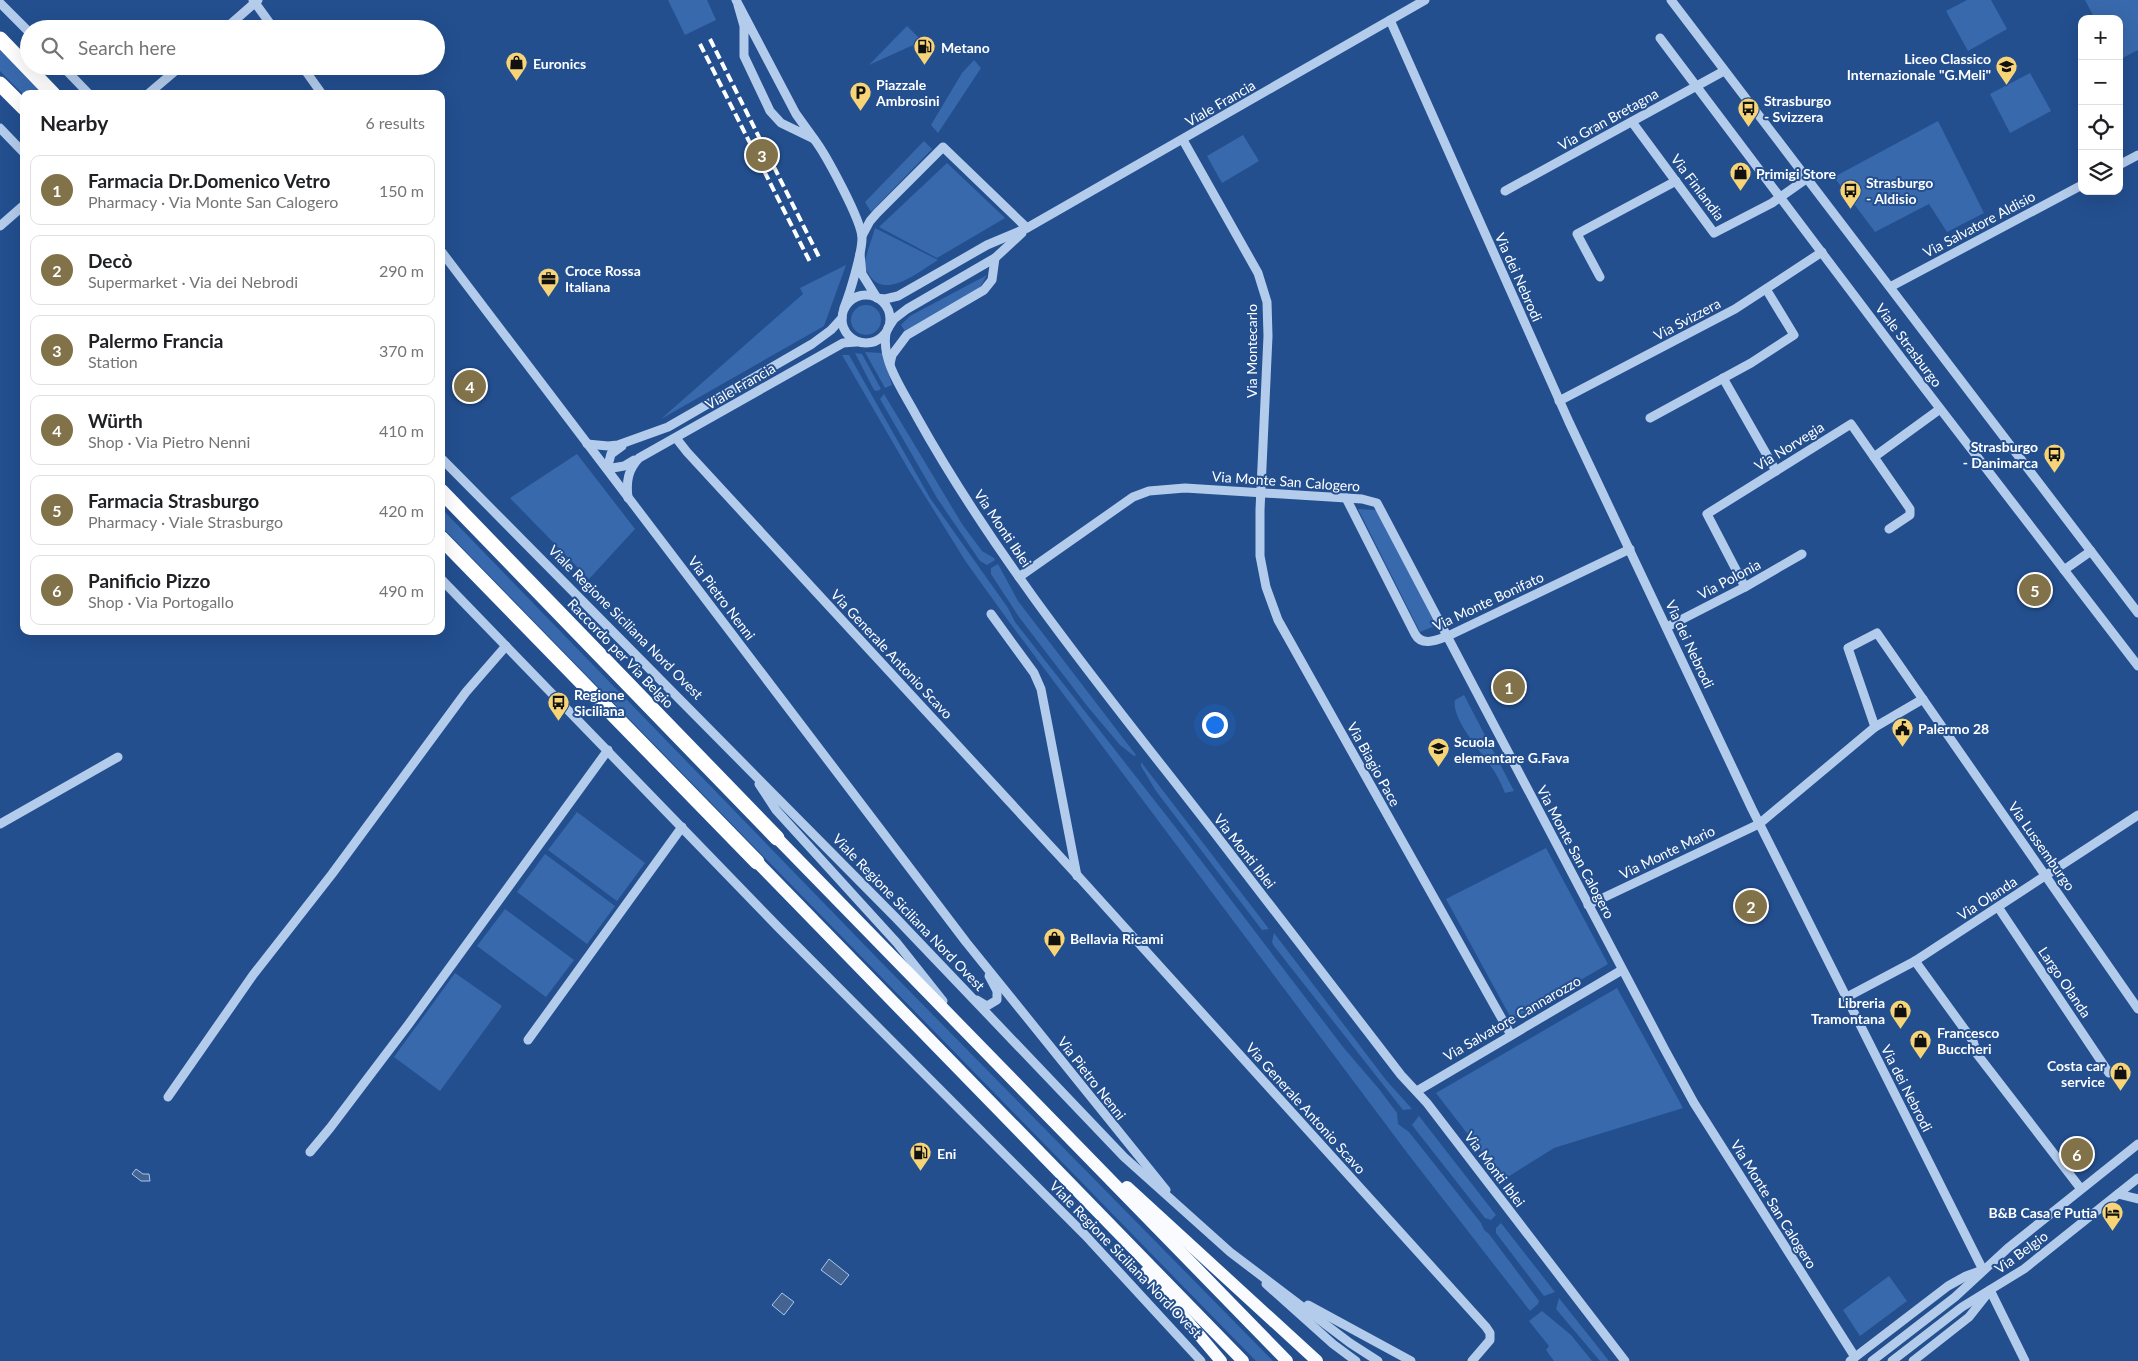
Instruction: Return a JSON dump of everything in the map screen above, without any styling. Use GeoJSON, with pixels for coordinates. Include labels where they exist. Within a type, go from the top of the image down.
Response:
{"type":"FeatureCollection","features":[{"type":"Feature","properties":{"kind":"highway"},"geometry":{"type":"LineString","coordinates":[[0,39],[20,60]]}},
{"type":"Feature","properties":{"kind":"highway"},"geometry":{"type":"LineString","coordinates":[[35,75],[49,90]]}},
{"type":"Feature","properties":{"kind":"highway"},"geometry":{"type":"LineString","coordinates":[[0,84],[20,104]]}},
{"type":"Feature","properties":{"kind":"highway","name":"Raccordo per Via Belgio"},"geometry":{"type":"LineString","coordinates":[[445,495],[778,838]]}},
{"type":"Feature","properties":{"kind":"highway"},"geometry":{"type":"LineString","coordinates":[[445,542],[757,862]]}},
{"type":"Feature","properties":{"kind":"main road"},"geometry":{"type":"LineString","coordinates":[[778,838],[982,1050],[1287,1361]]}},
{"type":"Feature","properties":{"kind":"main road","name":"Viale Regione Siciliana Nord Ovest"},"geometry":{"type":"LineString","coordinates":[[757,862],[1243,1361]]}},
{"type":"Feature","properties":{"kind":"main road"},"geometry":{"type":"LineString","coordinates":[[1054,1123],[1140,1198],[1317,1361]]}},
{"type":"Feature","properties":{"kind":"main road"},"geometry":{"type":"LineString","coordinates":[[1033,1145],[1221,1361]]}},
{"type":"Feature","properties":{"kind":"street","name":"Viale Francia"},"geometry":{"type":"LineString","coordinates":[[877,298],[885,299],[898,296],[987,245],[1027,228],[1425,0]]}},
{"type":"Feature","properties":{"kind":"street","name":"Viale Strasburgo"},"geometry":{"type":"LineString","coordinates":[[1671,0],[2138,613]]}},
{"type":"Feature","properties":{"kind":"street"},"geometry":{"type":"LineString","coordinates":[[235,20],[256,1],[268,20]]}},
{"type":"Feature","properties":{"kind":"street"},"geometry":{"type":"LineString","coordinates":[[0,3],[20,23]]}},
{"type":"Feature","properties":{"kind":"street"},"geometry":{"type":"LineString","coordinates":[[737,3],[744,26],[744,56],[770,111],[781,123],[814,139]]}},
{"type":"Feature","properties":{"kind":"street"},"geometry":{"type":"LineString","coordinates":[[737,3],[796,114],[826,157],[858,220],[862,236]]}},
{"type":"Feature","properties":{"kind":"street","name":"Via dei Nebrodi"},"geometry":{"type":"LineString","coordinates":[[1390,20],[1559,401],[1759,824],[1983,1270]]}},
{"type":"Feature","properties":{"kind":"street","name":"Viale Strasburgo"},"geometry":{"type":"LineString","coordinates":[[1660,38],[1940,409],[2138,666]]}},
{"type":"Feature","properties":{"kind":"street","name":"Via Gran Bretagna"},"geometry":{"type":"LineString","coordinates":[[1505,191],[1724,71]]}},
{"type":"Feature","properties":{"kind":"street"},"geometry":{"type":"LineString","coordinates":[[71,75],[85,90]]}},
{"type":"Feature","properties":{"kind":"street"},"geometry":{"type":"LineString","coordinates":[[153,90],[170,75]]}},
{"type":"Feature","properties":{"kind":"street"},"geometry":{"type":"LineString","coordinates":[[308,75],[319,90]]}},
{"type":"Feature","properties":{"kind":"street","name":"Via Finlandia"},"geometry":{"type":"LineString","coordinates":[[1632,122],[1714,233],[1781,197]]}},
{"type":"Feature","properties":{"kind":"street"},"geometry":{"type":"LineString","coordinates":[[0,128],[20,149]]}},
{"type":"Feature","properties":{"kind":"street","name":"Via Montecarlo"},"geometry":{"type":"LineString","coordinates":[[1183,140],[1258,273],[1267,302],[1268,336],[1260,493]]}},
{"type":"Feature","properties":{"kind":"street"},"geometry":{"type":"LineString","coordinates":[[860,254],[862,274],[877,298],[888,310],[890,316],[887,330],[881,338],[870,343],[856,342],[851,339],[844,330],[842,318],[860,254],[862,236],[865,228],[876,214],[943,147],[1027,228]]}},
{"type":"Feature","properties":{"kind":"street"},"geometry":{"type":"LineString","coordinates":[[2123,163],[2138,155]]}},
{"type":"Feature","properties":{"kind":"street"},"geometry":{"type":"LineString","coordinates":[[1781,197],[1806,179]]}},
{"type":"Feature","properties":{"kind":"street"},"geometry":{"type":"LineString","coordinates":[[1600,277],[1577,234],[1676,181]]}},
{"type":"Feature","properties":{"kind":"street","name":"Via Salvatore Aldisio"},"geometry":{"type":"LineString","coordinates":[[1890,287],[2078,187]]}},
{"type":"Feature","properties":{"kind":"street"},"geometry":{"type":"LineString","coordinates":[[0,226],[20,209]]}},
{"type":"Feature","properties":{"kind":"street","name":"Viale Francia"},"geometry":{"type":"LineString","coordinates":[[887,330],[894,319],[906,309],[995,258],[1027,228]]}},
{"type":"Feature","properties":{"kind":"street","name":"Via Svizzera"},"geometry":{"type":"LineString","coordinates":[[1559,401],[1735,309],[1822,252]]}},
{"type":"Feature","properties":{"kind":"street","name":"Via Pietro Nenni"},"geometry":{"type":"LineString","coordinates":[[445,256],[980,961],[1120,1135],[1184,1211]]}},
{"type":"Feature","properties":{"kind":"street"},"geometry":{"type":"LineString","coordinates":[[890,364],[892,355],[907,334],[984,290],[992,280],[995,258]]}},
{"type":"Feature","properties":{"kind":"street"},"geometry":{"type":"LineString","coordinates":[[1650,418],[1723,378],[1794,335],[1766,289]]}},
{"type":"Feature","properties":{"kind":"street"},"geometry":{"type":"LineString","coordinates":[[844,308],[858,296],[877,298]]}},
{"type":"Feature","properties":{"kind":"street","name":"Viale Francia"},"geometry":{"type":"LineString","coordinates":[[842,318],[823,337],[800,351],[680,421],[630,442],[611,454],[606,469],[624,466],[639,458],[836,346],[847,342],[856,342]]}},
{"type":"Feature","properties":{"kind":"street","name":"Via Monti Iblei"},"geometry":{"type":"LineString","coordinates":[[887,330],[886,348],[890,364],[946,468],[1019,577],[1401,1075],[1416,1090],[1626,1361]]}},
{"type":"Feature","properties":{"kind":"street"},"geometry":{"type":"LineString","coordinates":[[1723,378],[1776,471]]}},
{"type":"Feature","properties":{"kind":"street"},"geometry":{"type":"LineString","coordinates":[[1889,529],[1910,514],[1910,510],[1874,458],[1940,409]]}},
{"type":"Feature","properties":{"kind":"street","name":"Via Norvegia"},"geometry":{"type":"LineString","coordinates":[[1745,587],[1706,514],[1851,424],[1874,458]]}},
{"type":"Feature","properties":{"kind":"street","name":"Via Generale Antonio Scavo"},"geometry":{"type":"LineString","coordinates":[[676,438],[1078,876],[1486,1327],[1490,1333],[1490,1340],[1472,1361]]}},
{"type":"Feature","properties":{"kind":"street","name":"Viale Francia"},"geometry":{"type":"LineString","coordinates":[[587,444],[608,446],[630,442]]}},
{"type":"Feature","properties":{"kind":"street"},"geometry":{"type":"LineString","coordinates":[[628,498],[628,477],[631,468],[639,458]]}},
{"type":"Feature","properties":{"kind":"street","name":"Viale Regione Siciliana Nord Ovest"},"geometry":{"type":"LineString","coordinates":[[445,462],[746,766],[1124,1157],[1230,1252],[1350,1343],[1378,1361]]}},
{"type":"Feature","properties":{"kind":"street","name":"Via Monte San Calogero"},"geometry":{"type":"LineString","coordinates":[[1019,577],[1133,497],[1149,491],[1185,488],[1346,498],[1372,500],[1380,506],[1622,970],[1694,1103],[1852,1359]]}},
{"type":"Feature","properties":{"kind":"street","name":"Via Biagio Pace"},"geometry":{"type":"LineString","coordinates":[[1260,493],[1262,572],[1278,620],[1511,1036]]}},
{"type":"Feature","properties":{"kind":"street","name":"Via Monte Bonifato"},"geometry":{"type":"LineString","coordinates":[[1346,498],[1418,639],[1423,641],[1432,641],[1448,636],[1630,549]]}},
{"type":"Feature","properties":{"kind":"street"},"geometry":{"type":"LineString","coordinates":[[2064,570],[2091,551]]}},
{"type":"Feature","properties":{"kind":"street","name":"Via Polonia"},"geometry":{"type":"LineString","coordinates":[[1667,627],[1745,587],[1802,554]]}},
{"type":"Feature","properties":{"kind":"street","name":"Viale Regione Siciliana Nord Ovest"},"geometry":{"type":"LineString","coordinates":[[445,583],[682,827],[1085,1235],[1201,1361]]}},
{"type":"Feature","properties":{"kind":"street"},"geometry":{"type":"LineString","coordinates":[[991,614],[1038,681],[1078,876]]}},
{"type":"Feature","properties":{"kind":"street","name":"Via Lussemburgo"},"geometry":{"type":"LineString","coordinates":[[1875,727],[1848,648],[1877,633],[2138,1009]]}},
{"type":"Feature","properties":{"kind":"street"},"geometry":{"type":"LineString","coordinates":[[168,1097],[253,975],[332,874],[466,692],[506,646]]}},
{"type":"Feature","properties":{"kind":"street"},"geometry":{"type":"LineString","coordinates":[[1759,824],[1875,727],[1923,699]]}},
{"type":"Feature","properties":{"kind":"street"},"geometry":{"type":"LineString","coordinates":[[310,1152],[408,1025],[608,750]]}},
{"type":"Feature","properties":{"kind":"street"},"geometry":{"type":"LineString","coordinates":[[0,824],[118,758]]}},
{"type":"Feature","properties":{"kind":"street"},"geometry":{"type":"LineString","coordinates":[[746,766],[776,810],[910,958],[982,1050]]}},
{"type":"Feature","properties":{"kind":"street","name":"Via Olanda"},"geometry":{"type":"LineString","coordinates":[[1846,997],[1915,961],[2138,814]]}},
{"type":"Feature","properties":{"kind":"street","name":"Via Monte Mario"},"geometry":{"type":"LineString","coordinates":[[1588,905],[1759,824]]}},
{"type":"Feature","properties":{"kind":"street"},"geometry":{"type":"LineString","coordinates":[[528,1040],[682,827]]}},
{"type":"Feature","properties":{"kind":"street","name":"Largo Olanda"},"geometry":{"type":"LineString","coordinates":[[1998,908],[2109,1073]]}},
{"type":"Feature","properties":{"kind":"street","name":"Via Pietro Nenni"},"geometry":{"type":"LineString","coordinates":[[962,988],[984,1005],[990,1006],[996,1002],[998,998],[997,990],[980,961]]}},
{"type":"Feature","properties":{"kind":"street"},"geometry":{"type":"LineString","coordinates":[[1915,961],[1973,1041],[1977,1054],[2081,1189]]}},
{"type":"Feature","properties":{"kind":"street","name":"Via Salvatore Cannarozzo"},"geometry":{"type":"LineString","coordinates":[[1416,1090],[1622,970]]}},
{"type":"Feature","properties":{"kind":"street","name":"Via Belgio"},"geometry":{"type":"LineString","coordinates":[[1872,1361],[1955,1297],[2008,1248],[2138,1144]]}},
{"type":"Feature","properties":{"kind":"street","name":"Via Belgio"},"geometry":{"type":"LineString","coordinates":[[1892,1361],[1962,1307],[2024,1269],[2138,1178]]}},
{"type":"Feature","properties":{"kind":"street"},"geometry":{"type":"LineString","coordinates":[[2118,1194],[2138,1199]]}},
{"type":"Feature","properties":{"kind":"street"},"geometry":{"type":"LineString","coordinates":[[1230,1252],[1293,1309],[1356,1361]]}},
{"type":"Feature","properties":{"kind":"street","name":"Via Belgio"},"geometry":{"type":"LineString","coordinates":[[1852,1359],[1948,1286],[1966,1276],[1983,1270]]}},
{"type":"Feature","properties":{"kind":"street"},"geometry":{"type":"LineString","coordinates":[[1990,1290],[2025,1361]]}},
{"type":"Feature","properties":{"kind":"street","name":"Via Belgio"},"geometry":{"type":"LineString","coordinates":[[1913,1361],[1969,1317],[1990,1290]]}},
{"type":"Feature","properties":{"kind":"street"},"geometry":{"type":"LineString","coordinates":[[1284,1292],[1411,1361]]}},
{"type":"Feature","properties":{"kind":"shaded area"},"geometry":{"type":"Polygon","coordinates":[[[668,0],[707,0],[716,20],[685,35],[668,0]]]}},
{"type":"Feature","properties":{"kind":"shaded area"},"geometry":{"type":"Polygon","coordinates":[[[1967,0],[1991,0],[2007,29],[1968,51],[1946,11],[1967,0]]]}},
{"type":"Feature","properties":{"kind":"shaded area"},"geometry":{"type":"Polygon","coordinates":[[[2085,0],[2138,0],[2138,50],[2123,58],[2123,15],[2093,15],[2085,0]]]}},
{"type":"Feature","properties":{"kind":"shaded area"},"geometry":{"type":"Polygon","coordinates":[[[907,26],[922,41],[869,65],[907,26]]]}},
{"type":"Feature","properties":{"kind":"shaded area"},"geometry":{"type":"Polygon","coordinates":[[[0,50],[20,70],[20,75],[24,75],[39,90],[20,91],[0,71],[0,50]]]}},
{"type":"Feature","properties":{"kind":"shaded area"},"geometry":{"type":"Polygon","coordinates":[[[974,60],[981,68],[938,133],[931,125],[962,73],[974,60]]]}},
{"type":"Feature","properties":{"kind":"shaded area"},"geometry":{"type":"Polygon","coordinates":[[[2030,73],[2051,111],[2010,133],[1990,94],[2030,73]]]}},
{"type":"Feature","properties":{"kind":"shaded area"},"geometry":{"type":"Polygon","coordinates":[[[1938,121],[1984,213],[1947,232],[1929,204],[1875,232],[1834,177],[1938,121]]]}},
{"type":"Feature","properties":{"kind":"shaded area"},"geometry":{"type":"Polygon","coordinates":[[[1243,135],[1259,161],[1222,183],[1207,156],[1243,135]]]}},
{"type":"Feature","properties":{"kind":"shaded area"},"geometry":{"type":"Polygon","coordinates":[[[924,141],[932,149],[871,212],[865,202],[924,141]]]}},
{"type":"Feature","properties":{"kind":"shaded area"},"geometry":{"type":"Polygon","coordinates":[[[947,163],[1005,218],[937,258],[879,227],[947,163]]]}},
{"type":"Feature","properties":{"kind":"shaded area"},"geometry":{"type":"Polygon","coordinates":[[[875,228],[938,260],[904,281],[885,285],[877,283],[868,273],[865,262],[875,228]]]}},
{"type":"Feature","properties":{"kind":"shaded area"},"geometry":{"type":"Polygon","coordinates":[[[846,265],[824,326],[661,419],[803,294],[800,288],[846,265]]]}},
{"type":"Feature","properties":{"kind":"shaded area"},"geometry":{"type":"Polygon","coordinates":[[[987,275],[979,289],[905,331],[901,325],[910,316],[987,275]]]}},
{"type":"Feature","properties":{"kind":"shaded area"},"geometry":{"type":"Polygon","coordinates":[[[866,305],[877,309],[881,320],[877,331],[866,335],[855,331],[851,320],[855,309],[866,305]]]}},
{"type":"Feature","properties":{"kind":"shaded area"},"geometry":{"type":"Polygon","coordinates":[[[865,352],[882,353],[892,385],[885,388],[865,352]]]}},
{"type":"Feature","properties":{"kind":"shaded area"},"geometry":{"type":"Polygon","coordinates":[[[855,353],[862,354],[881,389],[874,390],[855,353]]]}},
{"type":"Feature","properties":{"kind":"shaded area"},"geometry":{"type":"Polygon","coordinates":[[[842,355],[849,355],[930,498],[1008,608],[1015,622],[1180,833],[1343,1047],[1379,1089],[1397,1113],[1398,1124],[1409,1132],[1481,1223],[1484,1230],[1489,1234],[1539,1301],[1530,1311],[1408,1154],[1007,619],[966,562],[910,472],[842,355]]]}},
{"type":"Feature","properties":{"kind":"shaded area"},"geometry":{"type":"Polygon","coordinates":[[[884,394],[962,524],[982,551],[995,560],[987,565],[980,561],[937,498],[880,399],[884,394]]]}},
{"type":"Feature","properties":{"kind":"shaded area"},"geometry":{"type":"Polygon","coordinates":[[[577,454],[635,529],[589,579],[510,498],[577,454]]]}},
{"type":"Feature","properties":{"kind":"shaded area"},"geometry":{"type":"Polygon","coordinates":[[[1358,509],[1376,510],[1437,625],[1420,632],[1358,509]]]}},
{"type":"Feature","properties":{"kind":"shaded area"},"geometry":{"type":"Polygon","coordinates":[[[445,512],[882,963],[1273,1361],[1256,1361],[445,530],[445,512]]]}},
{"type":"Feature","properties":{"kind":"shaded area"},"geometry":{"type":"Polygon","coordinates":[[[998,564],[1018,601],[1136,755],[1134,756],[1120,745],[1088,707],[1019,617],[991,574],[991,568],[998,564]]]}},
{"type":"Feature","properties":{"kind":"shaded area"},"geometry":{"type":"Polygon","coordinates":[[[1464,695],[1514,791],[1505,793],[1494,771],[1473,743],[1457,716],[1455,700],[1464,695]]]}},
{"type":"Feature","properties":{"kind":"shaded area"},"geometry":{"type":"Polygon","coordinates":[[[1141,762],[1269,929],[1262,930],[1156,791],[1141,766],[1141,762]]]}},
{"type":"Feature","properties":{"kind":"shaded area"},"geometry":{"type":"Polygon","coordinates":[[[577,812],[645,863],[617,901],[548,850],[577,812]]]}},
{"type":"Feature","properties":{"kind":"shaded area"},"geometry":{"type":"Polygon","coordinates":[[[1546,848],[1608,964],[1512,1020],[1446,899],[1546,848]]]}},
{"type":"Feature","properties":{"kind":"shaded area"},"geometry":{"type":"Polygon","coordinates":[[[545,854],[615,906],[587,944],[517,892],[545,854]]]}},
{"type":"Feature","properties":{"kind":"shaded area"},"geometry":{"type":"Polygon","coordinates":[[[505,909],[574,960],[546,997],[477,946],[505,909]]]}},
{"type":"Feature","properties":{"kind":"shaded area"},"geometry":{"type":"Polygon","coordinates":[[[1274,933],[1386,1080],[1412,1109],[1403,1110],[1274,946],[1272,942],[1274,933]]]}},
{"type":"Feature","properties":{"kind":"shaded area"},"geometry":{"type":"Polygon","coordinates":[[[455,973],[502,1006],[440,1091],[394,1057],[455,973]]]}},
{"type":"Feature","properties":{"kind":"shaded area"},"geometry":{"type":"Polygon","coordinates":[[[1617,988],[1683,1108],[1554,1148],[1503,1180],[1436,1093],[1617,988]]]}},
{"type":"Feature","properties":{"kind":"shaded area"},"geometry":{"type":"Polygon","coordinates":[[[1419,1116],[1496,1215],[1491,1220],[1485,1218],[1412,1125],[1419,1116]]]}},
{"type":"Feature","properties":{"kind":"shaded area"},"geometry":{"type":"Polygon","coordinates":[[[136,1169],[143,1174],[149,1174],[150,1181],[141,1181],[132,1174],[136,1169]]]}},
{"type":"Feature","properties":{"kind":"shaded area"},"geometry":{"type":"Polygon","coordinates":[[[1501,1223],[1555,1292],[1544,1296],[1496,1233],[1496,1228],[1501,1223]]]}},
{"type":"Feature","properties":{"kind":"shaded area"},"geometry":{"type":"Polygon","coordinates":[[[829,1259],[849,1275],[841,1285],[821,1270],[829,1259]]]}},
{"type":"Feature","properties":{"kind":"shaded area"},"geometry":{"type":"Polygon","coordinates":[[[1889,1276],[1907,1301],[1860,1336],[1843,1310],[1889,1276]]]}},
{"type":"Feature","properties":{"kind":"shaded area"},"geometry":{"type":"Polygon","coordinates":[[[782,1293],[794,1302],[784,1315],[772,1305],[782,1293]]]}},
{"type":"Feature","properties":{"kind":"shaded area"},"geometry":{"type":"Polygon","coordinates":[[[1559,1298],[1609,1361],[1600,1361],[1556,1309],[1559,1298]]]}},
{"type":"Feature","properties":{"kind":"shaded area"},"geometry":{"type":"Polygon","coordinates":[[[1542,1311],[1571,1335],[1592,1361],[1554,1361],[1546,1350],[1549,1346],[1529,1321],[1542,1311]]]}},
{"type":"Feature","properties":{"kind":"railway"},"geometry":{"type":"LineString","coordinates":[[710,39],[819,257]]}},
{"type":"Feature","properties":{"kind":"railway"},"geometry":{"type":"LineString","coordinates":[[700,44],[810,262]]}},
{"type":"Feature","properties":{"kind":"place","name":"Metano"},"geometry":{"type":"Point","coordinates":[925,66]}},
{"type":"Feature","properties":{"kind":"place","name":"Euronics"},"geometry":{"type":"Point","coordinates":[517,82]}},
{"type":"Feature","properties":{"kind":"place","name":"Liceo Classico Internazionale \"G.Meli\""},"geometry":{"type":"Point","coordinates":[2007,85]}},
{"type":"Feature","properties":{"kind":"place","name":"Piazzale Ambrosini"},"geometry":{"type":"Point","coordinates":[860,111]}},
{"type":"Feature","properties":{"kind":"place","name":"Strasburgo - Svizzera"},"geometry":{"type":"Point","coordinates":[1748,127]}},
{"type":"Feature","properties":{"kind":"place","name":"Palermo Francia"},"geometry":{"type":"Point","coordinates":[762,155]}},
{"type":"Feature","properties":{"kind":"place","name":"Primigi Store"},"geometry":{"type":"Point","coordinates":[1740,192]}},
{"type":"Feature","properties":{"kind":"place","name":"Strasburgo - Aldisio"},"geometry":{"type":"Point","coordinates":[1850,209]}},
{"type":"Feature","properties":{"kind":"place","name":"Croce Rossa Italiana"},"geometry":{"type":"Point","coordinates":[549,297]}},
{"type":"Feature","properties":{"kind":"place","name":"Würth"},"geometry":{"type":"Point","coordinates":[470,386]}},
{"type":"Feature","properties":{"kind":"place","name":"Strasburgo - Danimarca"},"geometry":{"type":"Point","coordinates":[2054,473]}},
{"type":"Feature","properties":{"kind":"place","name":"Farmacia Strasburgo"},"geometry":{"type":"Point","coordinates":[2035,590]}},
{"type":"Feature","properties":{"kind":"place","name":"Farmacia Dr.Domenico Vetro"},"geometry":{"type":"Point","coordinates":[1509,687]}},
{"type":"Feature","properties":{"kind":"place","name":"Regione Siciliana"},"geometry":{"type":"Point","coordinates":[558,721]}},
{"type":"Feature","properties":{"kind":"place","name":"Palermo 28"},"geometry":{"type":"Point","coordinates":[1902,747]}},
{"type":"Feature","properties":{"kind":"place","name":"Scuola elementare G.Fava"},"geometry":{"type":"Point","coordinates":[1438,768]}},
{"type":"Feature","properties":{"kind":"place","name":"Decò"},"geometry":{"type":"Point","coordinates":[1751,906]}},
{"type":"Feature","properties":{"kind":"place","name":"Bellavia Ricami"},"geometry":{"type":"Point","coordinates":[1054,957]}},
{"type":"Feature","properties":{"kind":"place","name":"Libreria Tramontana"},"geometry":{"type":"Point","coordinates":[1901,1029]}},
{"type":"Feature","properties":{"kind":"place","name":"Francesco Buccheri"},"geometry":{"type":"Point","coordinates":[1921,1059]}},
{"type":"Feature","properties":{"kind":"place","name":"Costa car service"},"geometry":{"type":"Point","coordinates":[2121,1092]}},
{"type":"Feature","properties":{"kind":"place","name":"Panificio Pizzo"},"geometry":{"type":"Point","coordinates":[2077,1154]}},
{"type":"Feature","properties":{"kind":"place","name":"Eni"},"geometry":{"type":"Point","coordinates":[921,1172]}},
{"type":"Feature","properties":{"kind":"place","name":"B&B Casa e Putia"},"geometry":{"type":"Point","coordinates":[2113,1231]}}]}
